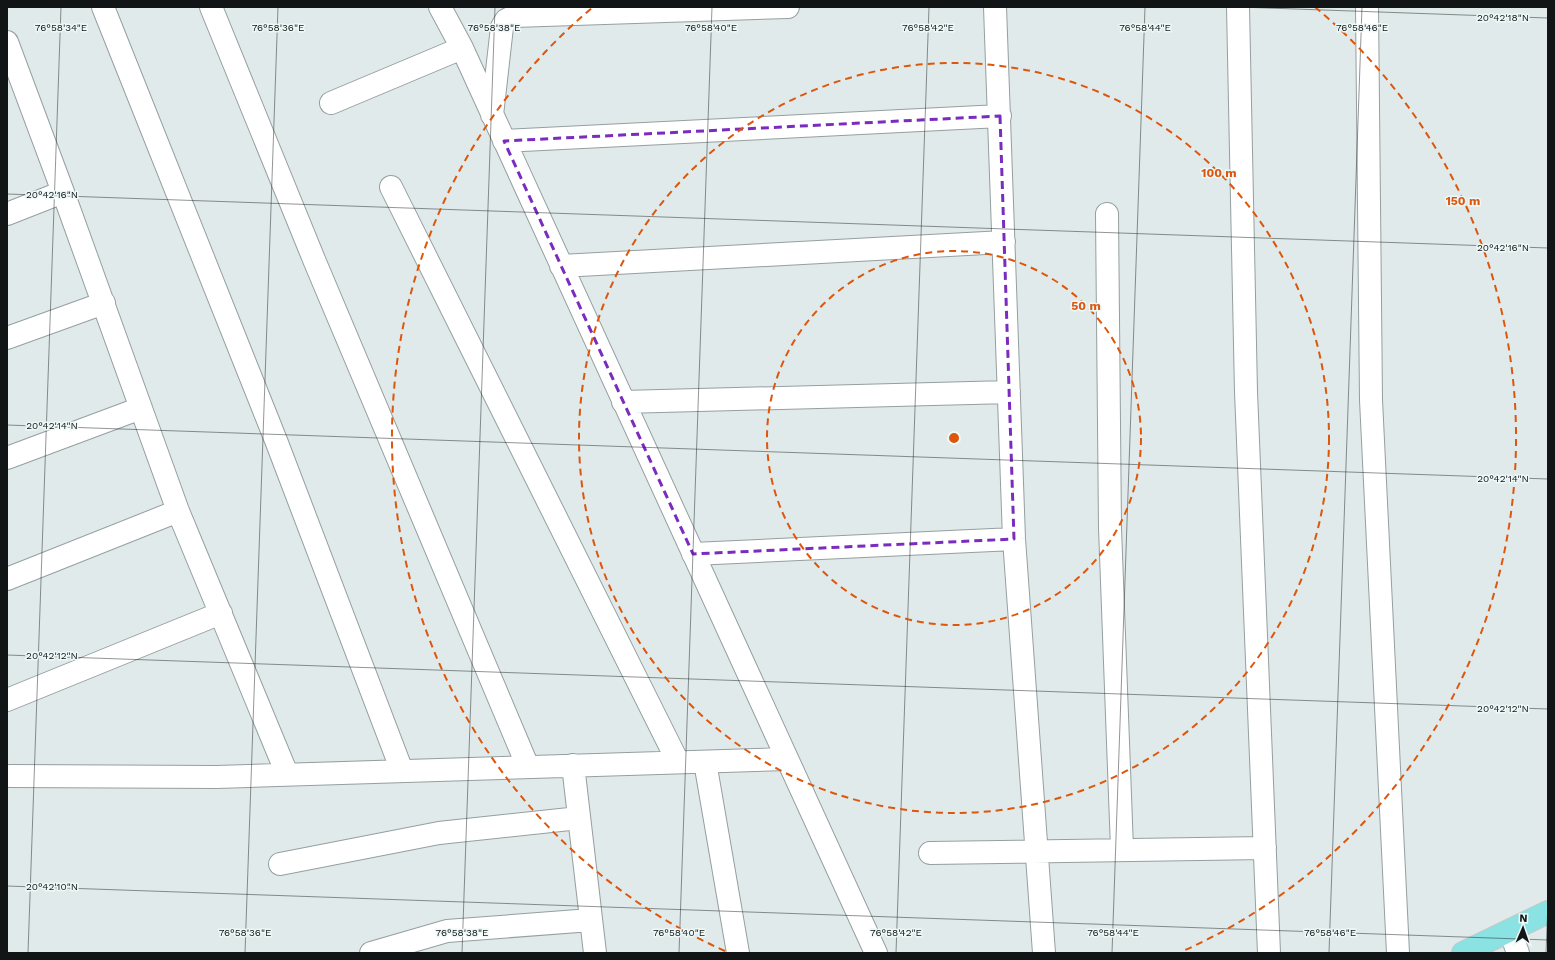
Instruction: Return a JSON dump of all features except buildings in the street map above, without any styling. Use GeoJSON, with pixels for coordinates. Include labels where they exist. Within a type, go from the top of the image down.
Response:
{"type":"FeatureCollection","features":[{"type":"Feature","properties":{"kind":"main road"},"geometry":{"type":"LineString","coordinates":[[1463,953],[1548,912]]}},
{"type":"Feature","properties":{"kind":"street"},"geometry":{"type":"LineString","coordinates":[[103,7],[280,450],[402,771]]}},
{"type":"Feature","properties":{"kind":"street"},"geometry":{"type":"LineString","coordinates":[[211,7],[315,262],[528,767]]}},
{"type":"Feature","properties":{"kind":"street"},"geometry":{"type":"LineString","coordinates":[[440,7],[462,48],[876,953]]}},
{"type":"Feature","properties":{"kind":"street"},"geometry":{"type":"LineString","coordinates":[[492,115],[502,27],[506,20],[514,16],[788,7]]}},
{"type":"Feature","properties":{"kind":"street"},"geometry":{"type":"LineString","coordinates":[[995,7],[1014,539],[1038,850],[1044,953]]}},
{"type":"Feature","properties":{"kind":"street"},"geometry":{"type":"LineString","coordinates":[[1238,7],[1246,392],[1269,953]]}},
{"type":"Feature","properties":{"kind":"street"},"geometry":{"type":"LineString","coordinates":[[1367,7],[1371,400],[1398,953]]}},
{"type":"Feature","properties":{"kind":"street"},"geometry":{"type":"LineString","coordinates":[[7,42],[15,88],[64,192],[178,511],[287,774]]}},
{"type":"Feature","properties":{"kind":"street"},"geometry":{"type":"LineString","coordinates":[[331,103],[462,48]]}},
{"type":"Feature","properties":{"kind":"street"},"geometry":{"type":"LineString","coordinates":[[504,141],[1000,116]]}},
{"type":"Feature","properties":{"kind":"street"},"geometry":{"type":"LineString","coordinates":[[391,187],[678,762]]}},
{"type":"Feature","properties":{"kind":"street"},"geometry":{"type":"LineString","coordinates":[[7,214],[64,192]]}},
{"type":"Feature","properties":{"kind":"street"},"geometry":{"type":"LineString","coordinates":[[1107,214],[1110,528],[1122,849]]}},
{"type":"Feature","properties":{"kind":"street"},"geometry":{"type":"LineString","coordinates":[[561,266],[1004,242]]}},
{"type":"Feature","properties":{"kind":"street"},"geometry":{"type":"LineString","coordinates":[[7,338],[104,303]]}},
{"type":"Feature","properties":{"kind":"street"},"geometry":{"type":"LineString","coordinates":[[623,402],[1009,392]]}},
{"type":"Feature","properties":{"kind":"street"},"geometry":{"type":"LineString","coordinates":[[7,458],[141,408]]}},
{"type":"Feature","properties":{"kind":"street"},"geometry":{"type":"LineString","coordinates":[[7,579],[178,511]]}},
{"type":"Feature","properties":{"kind":"street"},"geometry":{"type":"LineString","coordinates":[[693,554],[1014,539]]}},
{"type":"Feature","properties":{"kind":"street"},"geometry":{"type":"LineString","coordinates":[[7,700],[221,613]]}},
{"type":"Feature","properties":{"kind":"street"},"geometry":{"type":"LineString","coordinates":[[10,776],[217,777],[787,759]]}},
{"type":"Feature","properties":{"kind":"street"},"geometry":{"type":"LineString","coordinates":[[705,762],[738,953]]}},
{"type":"Feature","properties":{"kind":"street"},"geometry":{"type":"LineString","coordinates":[[573,765],[595,953]]}},
{"type":"Feature","properties":{"kind":"street"},"geometry":{"type":"LineString","coordinates":[[280,864],[439,833],[579,818]]}},
{"type":"Feature","properties":{"kind":"street"},"geometry":{"type":"LineString","coordinates":[[930,852],[1265,848]]}},
{"type":"Feature","properties":{"kind":"street"},"geometry":{"type":"LineString","coordinates":[[371,953],[447,931],[591,920]]}},
{"type":"Feature","properties":{"kind":"street"},"geometry":{"type":"LineString","coordinates":[[1510,931],[1518,953]]}},
{"type":"Feature","properties":{"kind":"highlighted area"},"geometry":{"type":"Polygon","coordinates":[[[1000,116],[1014,539],[693,554],[504,141],[1000,116]]]}}]}
